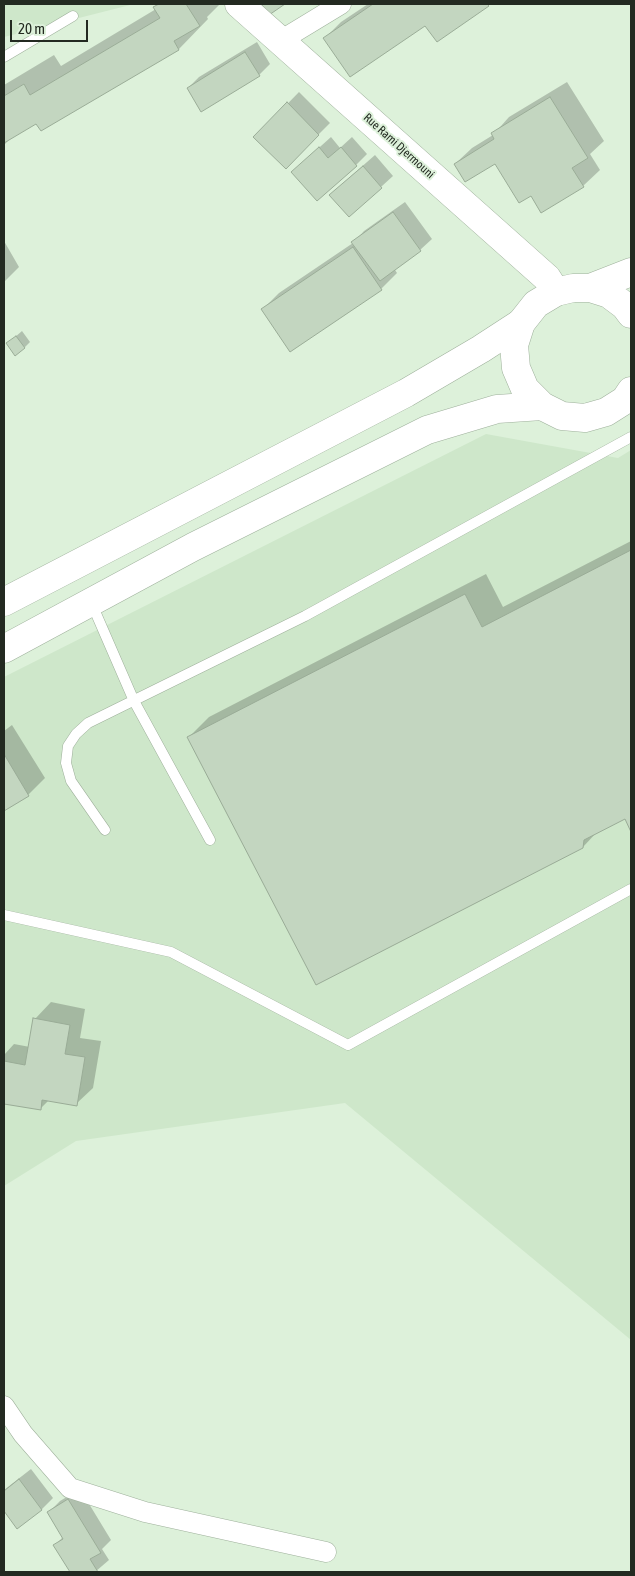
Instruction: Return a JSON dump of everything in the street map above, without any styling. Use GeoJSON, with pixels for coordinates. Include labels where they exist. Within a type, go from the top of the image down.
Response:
{"type":"FeatureCollection","features":[{"type":"Feature","properties":{"kind":"main road","name":"Rue Rami Djermouni"},"geometry":{"type":"LineString","coordinates":[[238,4],[546,278],[556,292]]}},
{"type":"Feature","properties":{"kind":"main road"},"geometry":{"type":"LineString","coordinates":[[590,288],[631,272]]}},
{"type":"Feature","properties":{"kind":"main road"},"geometry":{"type":"LineString","coordinates":[[4,602],[406,393],[521,323],[536,304],[556,292],[572,288],[590,288],[609,294],[625,306],[631,314]]}},
{"type":"Feature","properties":{"kind":"main road"},"geometry":{"type":"LineString","coordinates":[[521,323],[514,345],[516,368],[525,390],[542,406],[562,416],[585,418],[606,412],[625,400],[631,391]]}},
{"type":"Feature","properties":{"kind":"main road"},"geometry":{"type":"LineString","coordinates":[[4,649],[193,547],[427,430],[497,409],[542,406]]}},
{"type":"Feature","properties":{"kind":"street"},"geometry":{"type":"LineString","coordinates":[[280,41],[341,4]]}},
{"type":"Feature","properties":{"kind":"street"},"geometry":{"type":"LineString","coordinates":[[4,1406],[23,1434],[70,1488],[145,1512],[326,1552]]}},
{"type":"Feature","properties":{"kind":"lane"},"geometry":{"type":"LineString","coordinates":[[4,56],[73,16]]}},
{"type":"Feature","properties":{"kind":"lane"},"geometry":{"type":"LineString","coordinates":[[105,830],[71,781],[66,764],[68,746],[76,734],[88,723],[305,616],[631,437]]}},
{"type":"Feature","properties":{"kind":"lane"},"geometry":{"type":"LineString","coordinates":[[91,602],[134,701],[210,840]]}},
{"type":"Feature","properties":{"kind":"lane"},"geometry":{"type":"LineString","coordinates":[[4,915],[171,952],[348,1046],[631,889]]}},
{"type":"Feature","properties":{"kind":"shaded area"},"geometry":{"type":"Polygon","coordinates":[[[4,4],[134,4],[4,37],[4,4]]]}},
{"type":"Feature","properties":{"kind":"shaded area"},"geometry":{"type":"Polygon","coordinates":[[[486,434],[618,458],[631,450],[631,1340],[345,1103],[76,1141],[4,1186],[4,677],[486,434]]]}},
{"type":"Feature","properties":{"kind":"building"},"geometry":{"type":"Polygon","coordinates":[[[159,4],[186,4],[200,26],[174,41],[179,50],[41,131],[36,124],[4,143],[4,96],[24,84],[30,95],[160,18],[153,7],[159,4]]]}},
{"type":"Feature","properties":{"kind":"building"},"geometry":{"type":"Polygon","coordinates":[[[261,4],[285,4],[269,15],[261,4]]]}},
{"type":"Feature","properties":{"kind":"building"},"geometry":{"type":"Polygon","coordinates":[[[373,4],[487,4],[489,6],[437,42],[425,26],[350,77],[323,38],[373,4]]]}},
{"type":"Feature","properties":{"kind":"building"},"geometry":{"type":"Polygon","coordinates":[[[245,52],[260,76],[201,112],[187,88],[245,52]]]}},
{"type":"Feature","properties":{"kind":"building"},"geometry":{"type":"Polygon","coordinates":[[[550,97],[588,158],[572,168],[584,187],[541,213],[531,196],[519,203],[495,164],[465,182],[454,164],[494,139],[491,133],[550,97]]]}},
{"type":"Feature","properties":{"kind":"building"},"geometry":{"type":"Polygon","coordinates":[[[287,102],[319,135],[286,169],[253,137],[287,102]]]}},
{"type":"Feature","properties":{"kind":"building"},"geometry":{"type":"Polygon","coordinates":[[[319,147],[328,158],[341,147],[357,166],[317,201],[291,172],[319,147]]]}},
{"type":"Feature","properties":{"kind":"building"},"geometry":{"type":"Polygon","coordinates":[[[363,166],[382,188],[349,217],[329,195],[363,166]]]}},
{"type":"Feature","properties":{"kind":"building"},"geometry":{"type":"Polygon","coordinates":[[[393,212],[421,251],[380,281],[351,242],[393,212]]]}},
{"type":"Feature","properties":{"kind":"building"},"geometry":{"type":"Polygon","coordinates":[[[353,247],[382,290],[290,352],[261,309],[353,247]]]}},
{"type":"Feature","properties":{"kind":"building"},"geometry":{"type":"Polygon","coordinates":[[[16,336],[25,348],[15,356],[6,343],[16,336]]]}},
{"type":"Feature","properties":{"kind":"building"},"geometry":{"type":"Polygon","coordinates":[[[631,550],[631,832],[625,819],[584,840],[583,848],[316,985],[187,737],[465,594],[482,627],[631,550]]]}},
{"type":"Feature","properties":{"kind":"building"},"geometry":{"type":"Polygon","coordinates":[[[4,754],[29,796],[4,811],[4,754]]]}},
{"type":"Feature","properties":{"kind":"building"},"geometry":{"type":"Polygon","coordinates":[[[33,1018],[70,1025],[65,1054],[85,1057],[77,1106],[42,1100],[41,1110],[4,1104],[4,1061],[25,1065],[33,1018]]]}},
{"type":"Feature","properties":{"kind":"building"},"geometry":{"type":"Polygon","coordinates":[[[19,1479],[42,1510],[17,1529],[4,1511],[4,1491],[19,1479]]]}},
{"type":"Feature","properties":{"kind":"building"},"geometry":{"type":"Polygon","coordinates":[[[68,1499],[101,1553],[90,1559],[98,1572],[70,1572],[53,1545],[63,1539],[47,1512],[68,1499]]]}}]}
